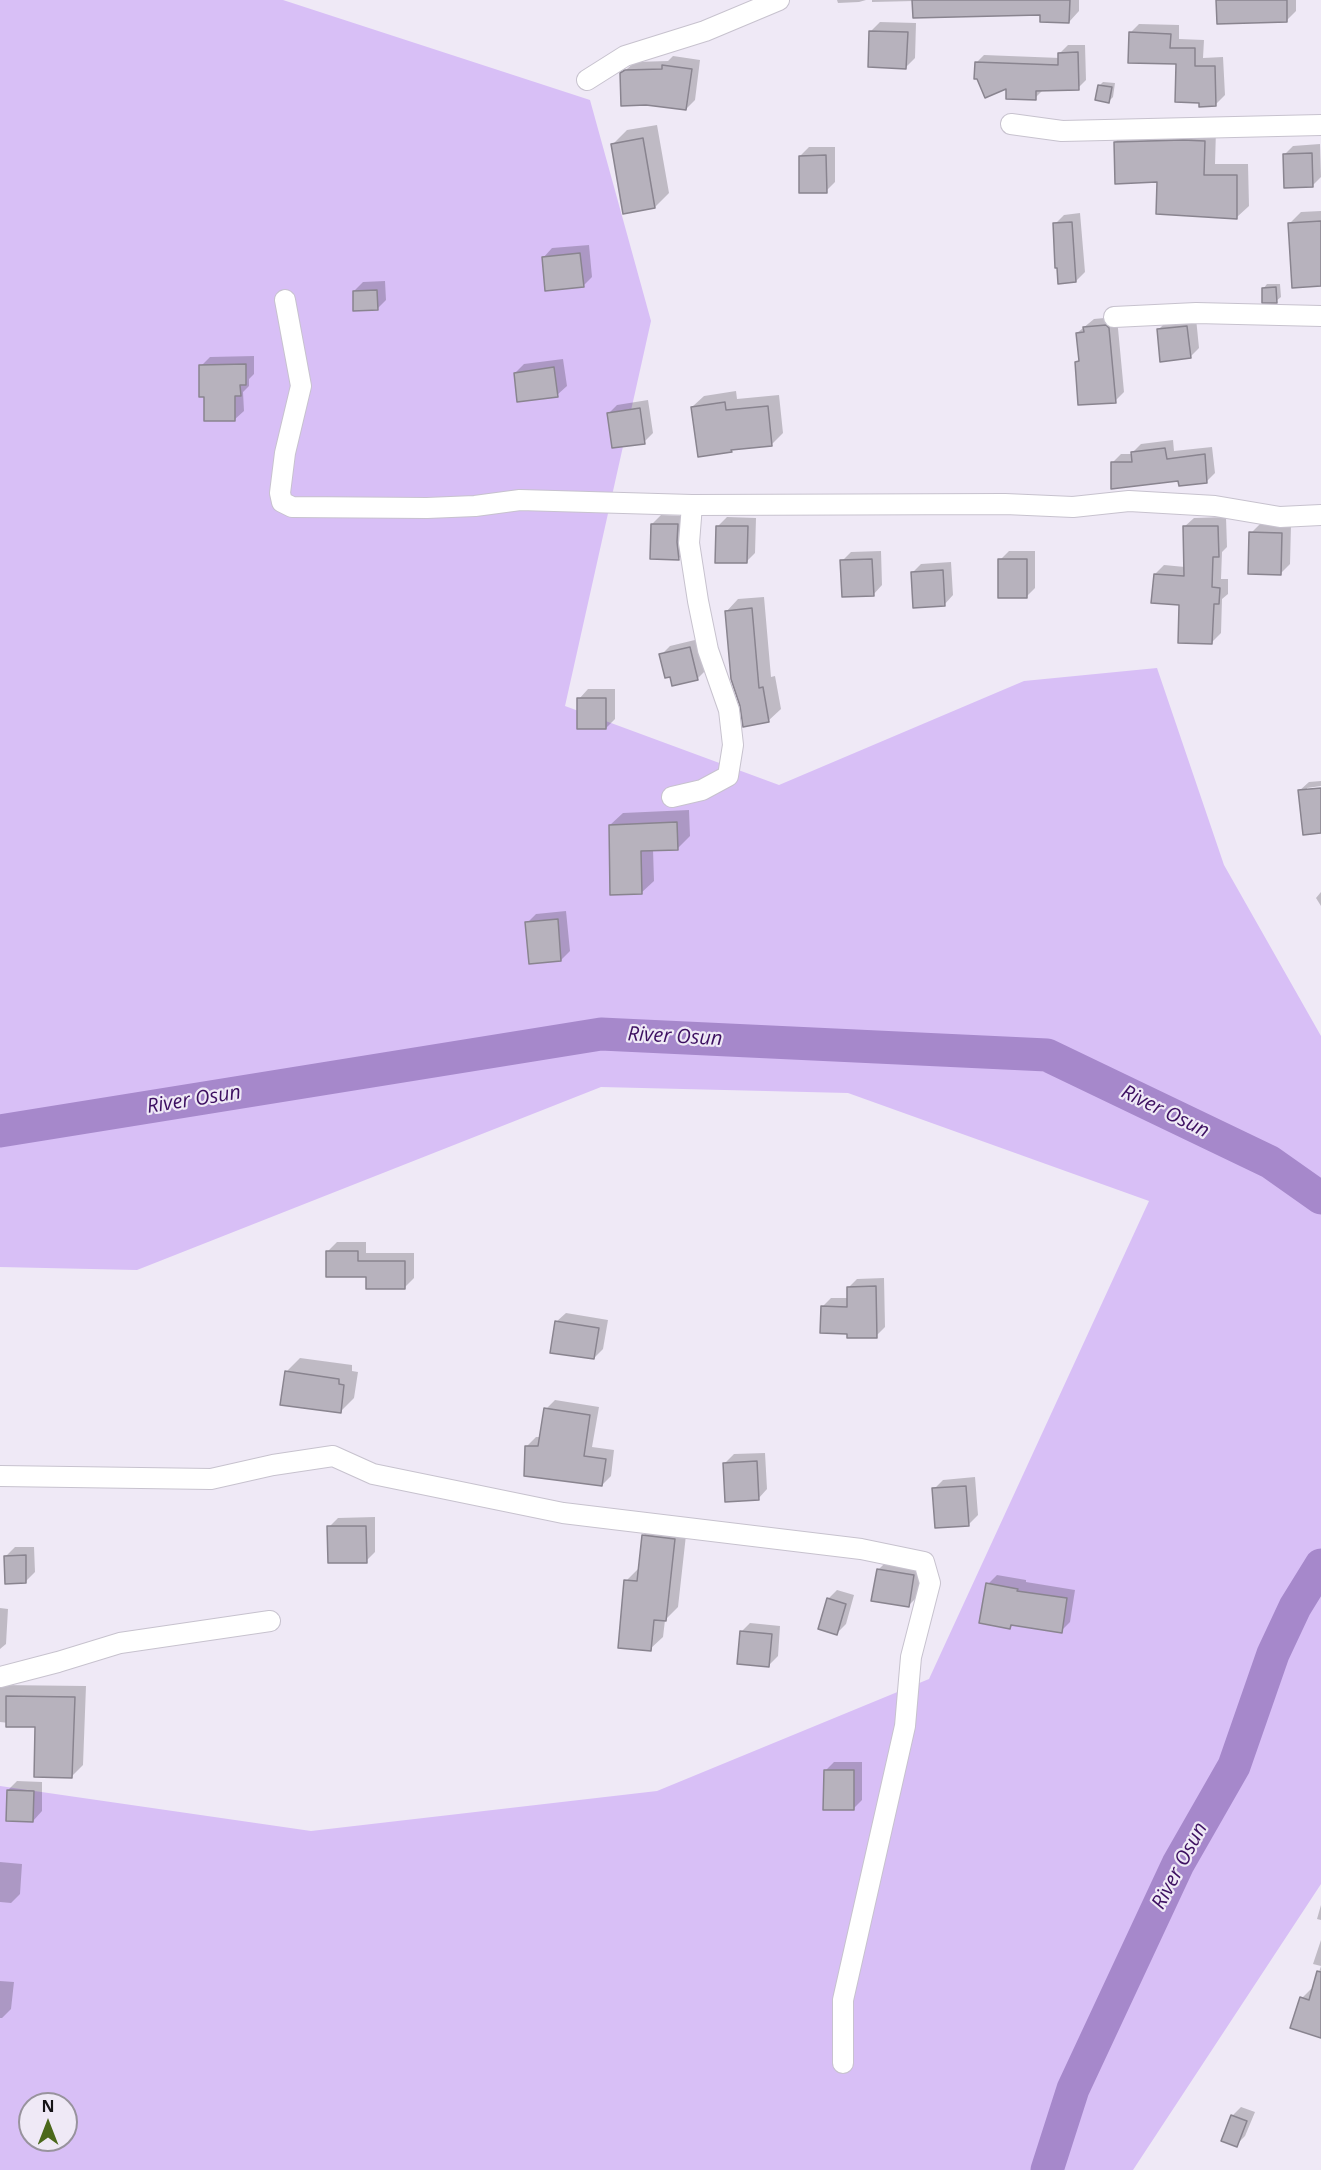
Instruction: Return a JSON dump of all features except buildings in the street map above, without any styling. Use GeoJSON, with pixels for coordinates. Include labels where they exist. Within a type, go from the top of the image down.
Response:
{"type":"FeatureCollection","features":[{"type":"Feature","properties":{"kind":"street"},"geometry":{"type":"LineString","coordinates":[[587,80],[625,56],[705,31],[779,0]]}},
{"type":"Feature","properties":{"kind":"street"},"geometry":{"type":"LineString","coordinates":[[1011,124],[1062,130],[1321,124]]}},
{"type":"Feature","properties":{"kind":"street"},"geometry":{"type":"LineString","coordinates":[[285,300],[301,386],[285,453],[280,493],[282,502],[292,507],[475,506],[520,500],[626,501],[692,505],[1005,504],[1073,507],[1129,501],[1215,506],[1280,517],[1321,515]]}},
{"type":"Feature","properties":{"kind":"street"},"geometry":{"type":"LineString","coordinates":[[1114,316],[1196,314],[1321,316]]}},
{"type":"Feature","properties":{"kind":"street"},"geometry":{"type":"LineString","coordinates":[[672,797],[702,790],[728,776],[733,745],[729,710],[708,650],[698,601],[689,543],[692,505]]}},
{"type":"Feature","properties":{"kind":"street"},"geometry":{"type":"LineString","coordinates":[[0,1476],[211,1479],[273,1465],[333,1456],[373,1474],[563,1513],[861,1549],[924,1562],[930,1583],[911,1657],[905,1726],[843,2000],[843,2063]]}},
{"type":"Feature","properties":{"kind":"street"},"geometry":{"type":"LineString","coordinates":[[0,1677],[120,1643],[270,1621]]}},
{"type":"Feature","properties":{"kind":"shaded area"},"geometry":{"type":"Polygon","coordinates":[[[0,0],[283,0],[590,100],[651,321],[565,706],[779,785],[1024,681],[1157,668],[1224,865],[1321,1036],[1321,1884],[1133,2170],[0,2170],[0,1786],[311,1831],[657,1791],[929,1679],[1149,1201],[848,1093],[601,1087],[137,1270],[0,1267],[0,0]]]}},
{"type":"Feature","properties":{"kind":"waterway","name":"River Osun"},"geometry":{"type":"LineString","coordinates":[[0,1131],[601,1034],[1047,1055],[1270,1162],[1321,1198]]}},
{"type":"Feature","properties":{"kind":"waterway","name":"River Osun"},"geometry":{"type":"LineString","coordinates":[[1047,2170],[1073,2089],[1178,1864],[1234,1766],[1273,1654],[1295,1607],[1321,1565]]}}]}
